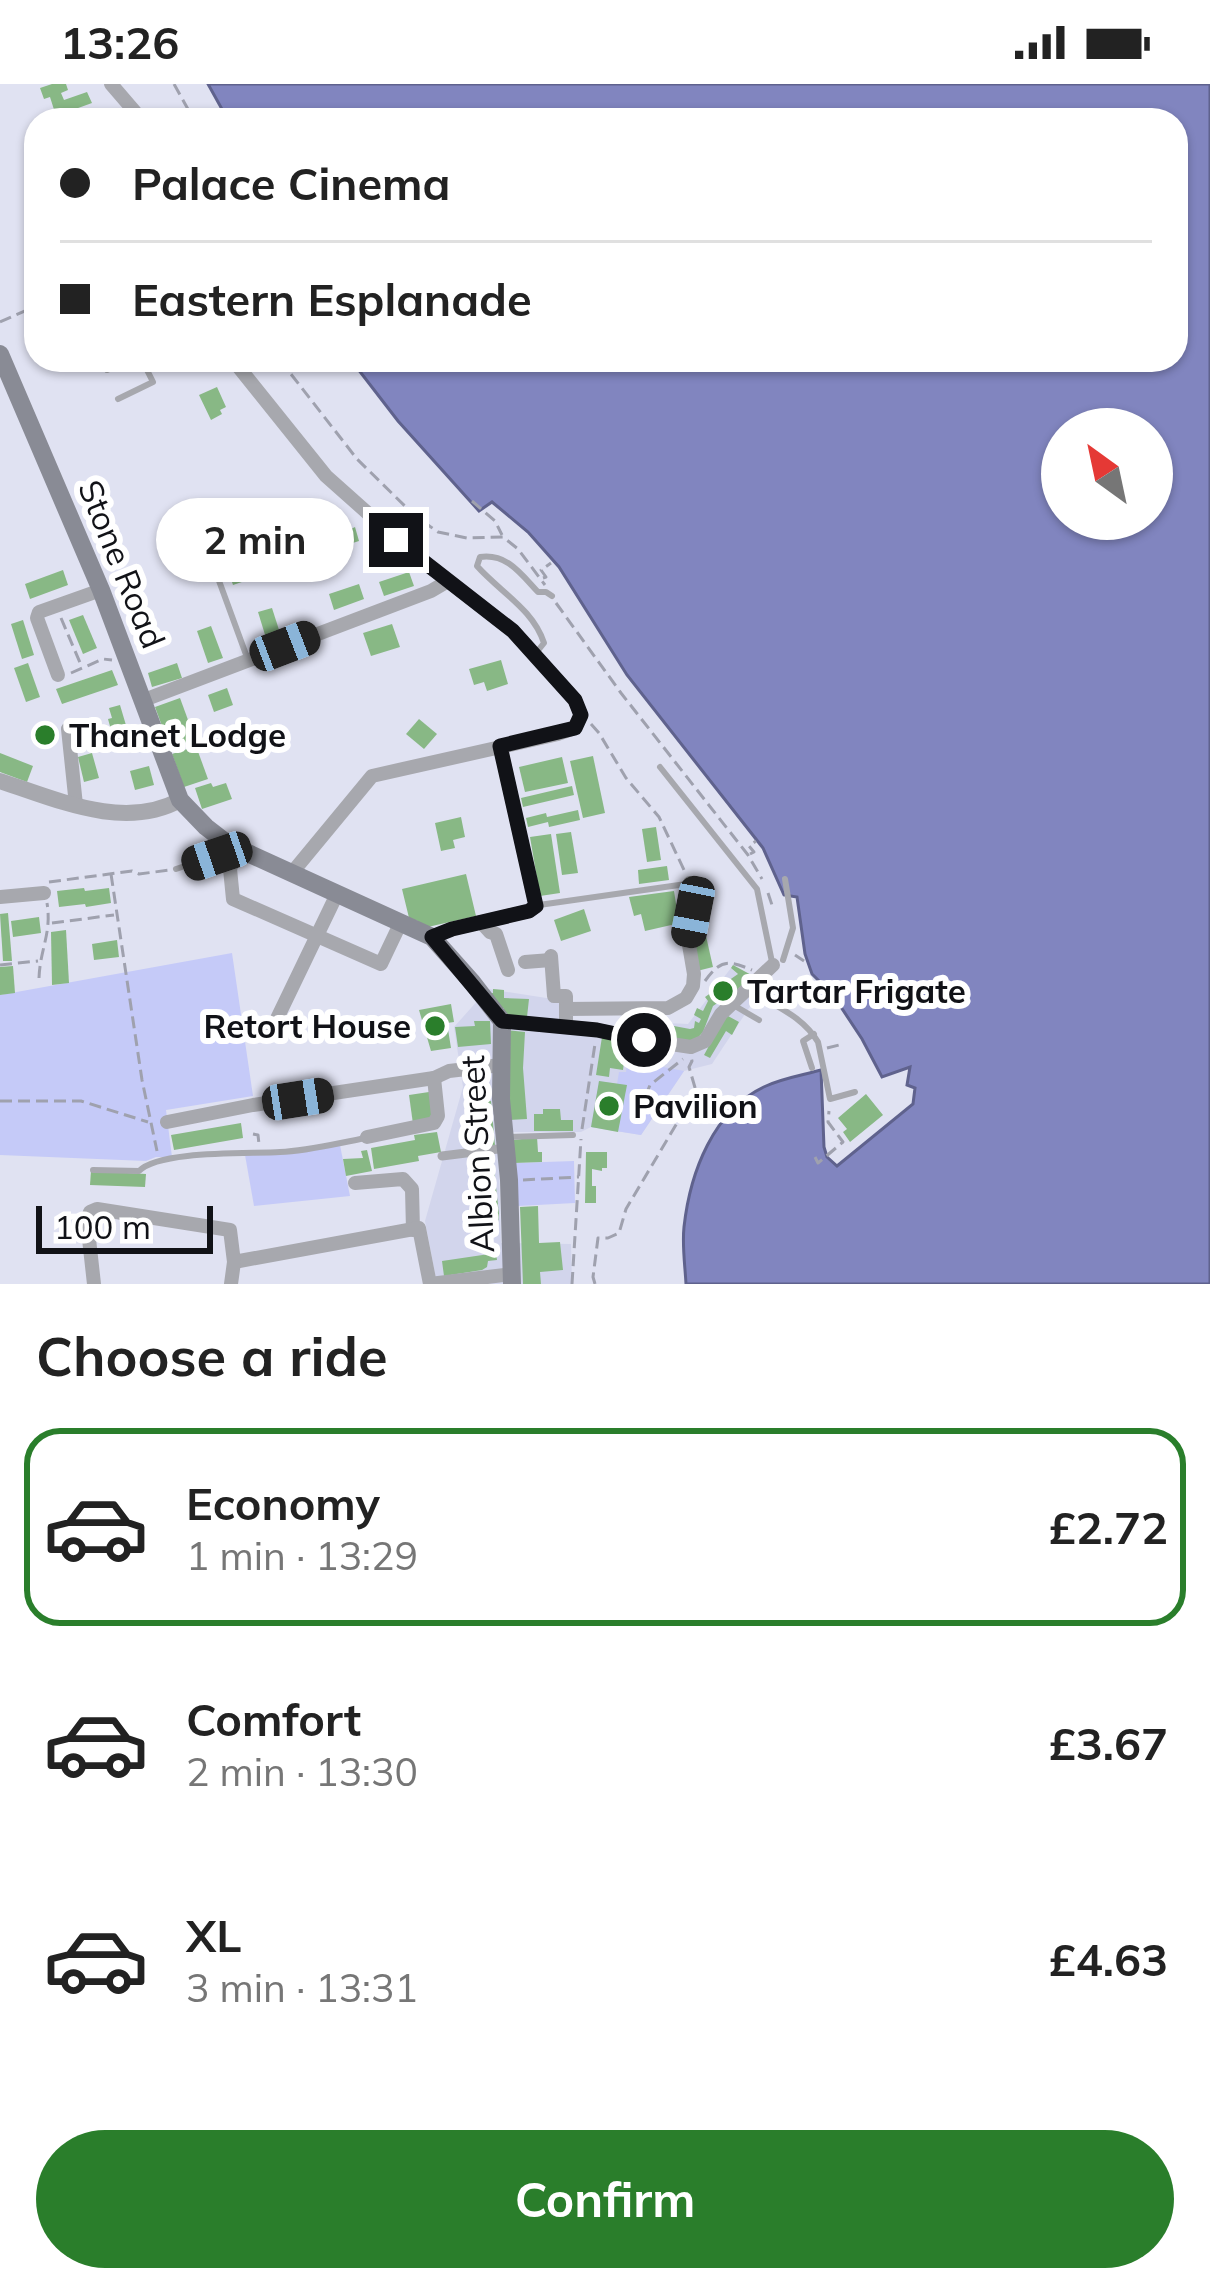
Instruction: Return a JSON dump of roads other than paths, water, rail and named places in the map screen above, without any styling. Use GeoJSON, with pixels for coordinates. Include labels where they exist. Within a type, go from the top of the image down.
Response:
{"type":"FeatureCollection","features":[{"type":"Feature","properties":{"kind":"main road","name":"Stone Road"},"geometry":{"type":"LineString","coordinates":[[0,354],[100,590],[181,800]]}},
{"type":"Feature","properties":{"kind":"main road"},"geometry":{"type":"LineString","coordinates":[[181,800],[206,827],[233,846],[432,937],[502,1021]]}},
{"type":"Feature","properties":{"kind":"main road","name":"Albion Street"},"geometry":{"type":"LineString","coordinates":[[502,1021],[512,1279]]}},
{"type":"Feature","properties":{"kind":"street"},"geometry":{"type":"LineString","coordinates":[[111,84],[132,108]]}},
{"type":"Feature","properties":{"kind":"street"},"geometry":{"type":"LineString","coordinates":[[241,372],[326,476],[376,523],[513,631],[575,700],[581,715],[575,728],[372,776],[291,874]]}},
{"type":"Feature","properties":{"kind":"street"},"geometry":{"type":"LineString","coordinates":[[144,700],[448,581]]}},
{"type":"Feature","properties":{"kind":"street"},"geometry":{"type":"LineString","coordinates":[[58,675],[37,618],[39,612],[100,590]]}},
{"type":"Feature","properties":{"kind":"street"},"geometry":{"type":"LineString","coordinates":[[68,729],[76,806]]}},
{"type":"Feature","properties":{"kind":"street"},"geometry":{"type":"LineString","coordinates":[[432,937],[536,906],[500,746]]}},
{"type":"Feature","properties":{"kind":"street"},"geometry":{"type":"LineString","coordinates":[[0,782],[103,812],[165,808],[181,800]]}},
{"type":"Feature","properties":{"kind":"street"},"geometry":{"type":"LineString","coordinates":[[233,846],[233,899],[381,964],[401,922]]}},
{"type":"Feature","properties":{"kind":"street"},"geometry":{"type":"LineString","coordinates":[[566,1009],[668,1008],[686,998],[694,974],[688,939],[693,912],[690,883]]}},
{"type":"Feature","properties":{"kind":"street"},"geometry":{"type":"LineString","coordinates":[[0,897],[45,888]]}},
{"type":"Feature","properties":{"kind":"street"},"geometry":{"type":"LineString","coordinates":[[274,1027],[337,894]]}},
{"type":"Feature","properties":{"kind":"street"},"geometry":{"type":"LineString","coordinates":[[481,922],[496,934],[508,970]]}},
{"type":"Feature","properties":{"kind":"street"},"geometry":{"type":"LineString","coordinates":[[525,962],[551,958],[554,996],[566,996],[566,1027]]}},
{"type":"Feature","properties":{"kind":"street"},"geometry":{"type":"LineString","coordinates":[[502,1021],[597,1030],[692,1047],[705,1041],[721,1013],[778,963]]}},
{"type":"Feature","properties":{"kind":"street"},"geometry":{"type":"LineString","coordinates":[[159,1123],[501,1065]]}},
{"type":"Feature","properties":{"kind":"street"},"geometry":{"type":"LineString","coordinates":[[367,1137],[434,1123],[438,1116],[434,1078]]}},
{"type":"Feature","properties":{"kind":"street"},"geometry":{"type":"LineString","coordinates":[[442,1156],[506,1143]]}},
{"type":"Feature","properties":{"kind":"street"},"geometry":{"type":"LineString","coordinates":[[355,1183],[403,1179],[412,1189],[413,1230]]}},
{"type":"Feature","properties":{"kind":"street"},"geometry":{"type":"LineString","coordinates":[[94,1284],[87,1221],[97,1209],[230,1230],[232,1284]]}},
{"type":"Feature","properties":{"kind":"street"},"geometry":{"type":"LineString","coordinates":[[234,1262],[419,1228],[430,1284],[512,1279]]}},
{"type":"Feature","properties":{"kind":"lane"},"geometry":{"type":"LineString","coordinates":[[118,399],[153,382],[148,372]]}},
{"type":"Feature","properties":{"kind":"lane"},"geometry":{"type":"LineString","coordinates":[[535,654],[544,644],[539,629],[477,566],[480,557],[505,561],[538,592],[552,596]]}},
{"type":"Feature","properties":{"kind":"lane"},"geometry":{"type":"LineString","coordinates":[[211,559],[248,660]]}},
{"type":"Feature","properties":{"kind":"lane"},"geometry":{"type":"LineString","coordinates":[[660,767],[758,889],[778,963]]}},
{"type":"Feature","properties":{"kind":"lane"},"geometry":{"type":"LineString","coordinates":[[176,869],[233,846]]}},
{"type":"Feature","properties":{"kind":"lane"},"geometry":{"type":"LineString","coordinates":[[778,963],[793,928],[785,879]]}},
{"type":"Feature","properties":{"kind":"lane"},"geometry":{"type":"LineString","coordinates":[[536,906],[690,883]]}},
{"type":"Feature","properties":{"kind":"lane"},"geometry":{"type":"LineString","coordinates":[[755,984],[760,996],[814,1034],[830,1099],[855,1092]]}},
{"type":"Feature","properties":{"kind":"lane"},"geometry":{"type":"LineString","coordinates":[[731,1004],[759,1020]]}},
{"type":"Feature","properties":{"kind":"lane"},"geometry":{"type":"LineString","coordinates":[[812,1068],[803,1041],[814,1034]]}},
{"type":"Feature","properties":{"kind":"lane"},"geometry":{"type":"LineString","coordinates":[[506,1143],[577,1133]]}},
{"type":"Feature","properties":{"kind":"lane"},"geometry":{"type":"LineString","coordinates":[[93,1170],[139,1172],[158,1161],[227,1152],[284,1152],[367,1137]]}},
{"type":"Feature","properties":{"kind":"place","name":"Thanet Lodge"},"geometry":{"type":"Point","coordinates":[45,735]}},
{"type":"Feature","properties":{"kind":"place","name":"Tartar Frigate"},"geometry":{"type":"Point","coordinates":[723,991]}},
{"type":"Feature","properties":{"kind":"place","name":"Retort House"},"geometry":{"type":"Point","coordinates":[435,1026]}},
{"type":"Feature","properties":{"kind":"place","name":"Pavilion"},"geometry":{"type":"Point","coordinates":[609,1106]}}]}
